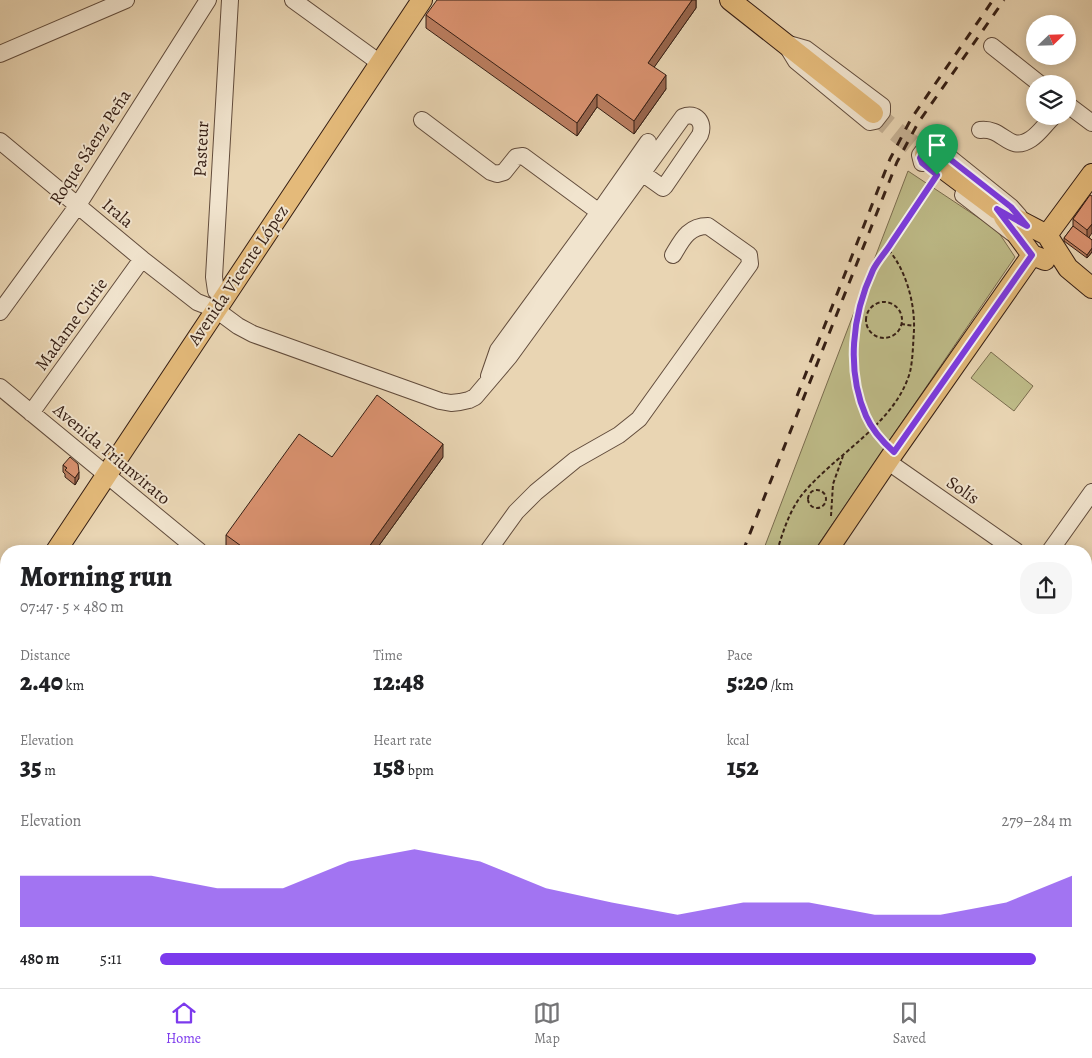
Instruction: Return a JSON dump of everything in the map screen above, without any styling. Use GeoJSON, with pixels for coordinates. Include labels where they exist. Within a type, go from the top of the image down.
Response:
{"type":"FeatureCollection","features":[{"type":"Feature","properties":{"kind":"main road","name":"Avenida Vicente López"},"geometry":{"type":"LineString","coordinates":[[60,545],[422,0]]}},
{"type":"Feature","properties":{"kind":"main road"},"geometry":{"type":"LineString","coordinates":[[730,0],[873,112]]}},
{"type":"Feature","properties":{"kind":"main road"},"geometry":{"type":"LineString","coordinates":[[925,154],[1024,232],[1032,255]]}},
{"type":"Feature","properties":{"kind":"main road"},"geometry":{"type":"LineString","coordinates":[[1047,235],[1092,174]]}},
{"type":"Feature","properties":{"kind":"main road"},"geometry":{"type":"LineString","coordinates":[[1024,232],[1047,235]]}},
{"type":"Feature","properties":{"kind":"main road"},"geometry":{"type":"LineString","coordinates":[[1047,235],[1068,268],[1092,288]]}},
{"type":"Feature","properties":{"kind":"main road"},"geometry":{"type":"LineString","coordinates":[[1032,255],[1068,268]]}},
{"type":"Feature","properties":{"kind":"main road"},"geometry":{"type":"LineString","coordinates":[[832,545],[891,456],[1032,255]]}},
{"type":"Feature","properties":{"kind":"street"},"geometry":{"type":"LineString","coordinates":[[0,54],[126,0]]}},
{"type":"Feature","properties":{"kind":"street","name":"Roque Sáenz Peña"},"geometry":{"type":"LineString","coordinates":[[0,312],[78,206],[208,0]]}},
{"type":"Feature","properties":{"kind":"street","name":"Pasteur"},"geometry":{"type":"LineString","coordinates":[[220,303],[214,278],[230,0]]}},
{"type":"Feature","properties":{"kind":"street"},"geometry":{"type":"LineString","coordinates":[[293,0],[380,63]]}},
{"type":"Feature","properties":{"kind":"street"},"geometry":{"type":"LineString","coordinates":[[785,43],[806,49],[882,106],[882,112],[875,121],[870,122],[796,62],[785,43]]}},
{"type":"Feature","properties":{"kind":"street"},"geometry":{"type":"LineString","coordinates":[[992,46],[1029,75]]}},
{"type":"Feature","properties":{"kind":"street"},"geometry":{"type":"LineString","coordinates":[[1076,111],[1092,124]]}},
{"type":"Feature","properties":{"kind":"street"},"geometry":{"type":"LineString","coordinates":[[422,120],[491,172],[497,174],[504,172],[516,157],[523,156],[599,212]]}},
{"type":"Feature","properties":{"kind":"street"},"geometry":{"type":"LineString","coordinates":[[980,130],[994,131],[1013,144],[1020,144],[1035,136],[1045,125]]}},
{"type":"Feature","properties":{"kind":"street","name":"Irala"},"geometry":{"type":"LineString","coordinates":[[0,141],[142,259],[197,302],[220,303],[238,326],[253,334],[440,401],[451,403],[469,400],[484,387],[509,357],[642,173]]}},
{"type":"Feature","properties":{"kind":"street"},"geometry":{"type":"LineString","coordinates":[[484,387],[498,350],[648,142]]}},
{"type":"Feature","properties":{"kind":"street"},"geometry":{"type":"LineString","coordinates":[[932,145],[1011,207],[1024,232],[937,175],[922,163],[920,158],[927,146],[932,145]]}},
{"type":"Feature","properties":{"kind":"street"},"geometry":{"type":"LineString","coordinates":[[492,545],[516,512],[536,492],[575,460],[618,435],[639,419],[750,264],[749,255],[708,226],[694,228],[689,232],[673,255]]}},
{"type":"Feature","properties":{"kind":"street","name":"Madame Curie"},"geometry":{"type":"LineString","coordinates":[[31,413],[142,259]]}},
{"type":"Feature","properties":{"kind":"street","name":"Avenida Triunvirato"},"geometry":{"type":"LineString","coordinates":[[0,387],[192,545]]}},
{"type":"Feature","properties":{"kind":"street","name":"Solís"},"geometry":{"type":"LineString","coordinates":[[891,456],[1008,545]]}},
{"type":"Feature","properties":{"kind":"street"},"geometry":{"type":"LineString","coordinates":[[1054,545],[1092,492]]}},
{"type":"Feature","properties":{"kind":"path"},"geometry":{"type":"LineString","coordinates":[[891,456],[866,416],[856,378],[853,355],[855,330],[872,271],[937,175]]}},
{"type":"Feature","properties":{"kind":"path"},"geometry":{"type":"LineString","coordinates":[[779,545],[792,510],[805,491],[820,475],[873,428],[902,390],[910,372],[914,326],[913,306],[900,268],[888,249]]}},
{"type":"Feature","properties":{"kind":"path"},"geometry":{"type":"LineString","coordinates":[[886,302],[897,308],[901,313],[902,324],[895,335],[890,338],[878,338],[869,332],[865,318],[869,309],[874,304],[886,302]]}},
{"type":"Feature","properties":{"kind":"path"},"geometry":{"type":"LineString","coordinates":[[858,317],[865,318]]}},
{"type":"Feature","properties":{"kind":"path"},"geometry":{"type":"LineString","coordinates":[[902,324],[914,326]]}},
{"type":"Feature","properties":{"kind":"path"},"geometry":{"type":"LineString","coordinates":[[831,545],[833,484],[844,454]]}},
{"type":"Feature","properties":{"kind":"path"},"geometry":{"type":"LineString","coordinates":[[817,490],[822,492],[826,497],[826,503],[821,508],[812,507],[809,503],[810,494],[817,490]]}},
{"type":"Feature","properties":{"kind":"path"},"geometry":{"type":"LineString","coordinates":[[805,491],[810,494]]}},
{"type":"Feature","properties":{"kind":"path"},"geometry":{"type":"LineString","coordinates":[[826,503],[831,505]]}},
{"type":"Feature","properties":{"kind":"shaded area"},"geometry":{"type":"Polygon","coordinates":[[[908,171],[997,230],[1015,257],[818,545],[765,545],[908,171]]]}},
{"type":"Feature","properties":{"kind":"shaded area"},"geometry":{"type":"Polygon","coordinates":[[[991,352],[1033,386],[1014,411],[971,378],[991,352]]]}},
{"type":"Feature","properties":{"kind":"building"},"geometry":{"type":"Polygon","coordinates":[[[437,0],[692,0],[648,63],[666,75],[634,121],[597,94],[577,123],[426,15],[437,0]]]}},
{"type":"Feature","properties":{"kind":"building"},"geometry":{"type":"Polygon","coordinates":[[[1090,195],[1092,196],[1092,224],[1087,230],[1073,219],[1090,195]]]}},
{"type":"Feature","properties":{"kind":"building"},"geometry":{"type":"Polygon","coordinates":[[[1073,226],[1092,240],[1092,248],[1087,255],[1064,238],[1073,226]]]}},
{"type":"Feature","properties":{"kind":"building"},"geometry":{"type":"Polygon","coordinates":[[[377,395],[443,444],[370,545],[240,545],[226,535],[299,434],[332,457],[377,395]]]}},
{"type":"Feature","properties":{"kind":"building"},"geometry":{"type":"Polygon","coordinates":[[[70,457],[78,464],[79,472],[75,478],[65,470],[67,468],[63,465],[70,457]]]}},
{"type":"Feature","properties":{"kind":"tunnel"},"geometry":{"type":"LineString","coordinates":[[873,113],[925,155]]}},
{"type":"Feature","properties":{"kind":"railway"},"geometry":{"type":"LineString","coordinates":[[797,396],[890,159],[911,119],[993,0]]}},
{"type":"Feature","properties":{"kind":"railway"},"geometry":{"type":"LineString","coordinates":[[745,545],[897,162],[918,123],[1004,0]]}},
{"type":"Feature","properties":{"kind":"route"},"geometry":{"type":"LineString","coordinates":[[934,145],[1011,207],[1027,226],[997,209],[1032,255],[894,452],[874,430],[866,416],[860,398],[853,355],[855,330],[872,271],[937,175],[920,161],[920,155],[927,146],[934,145]]}}]}
